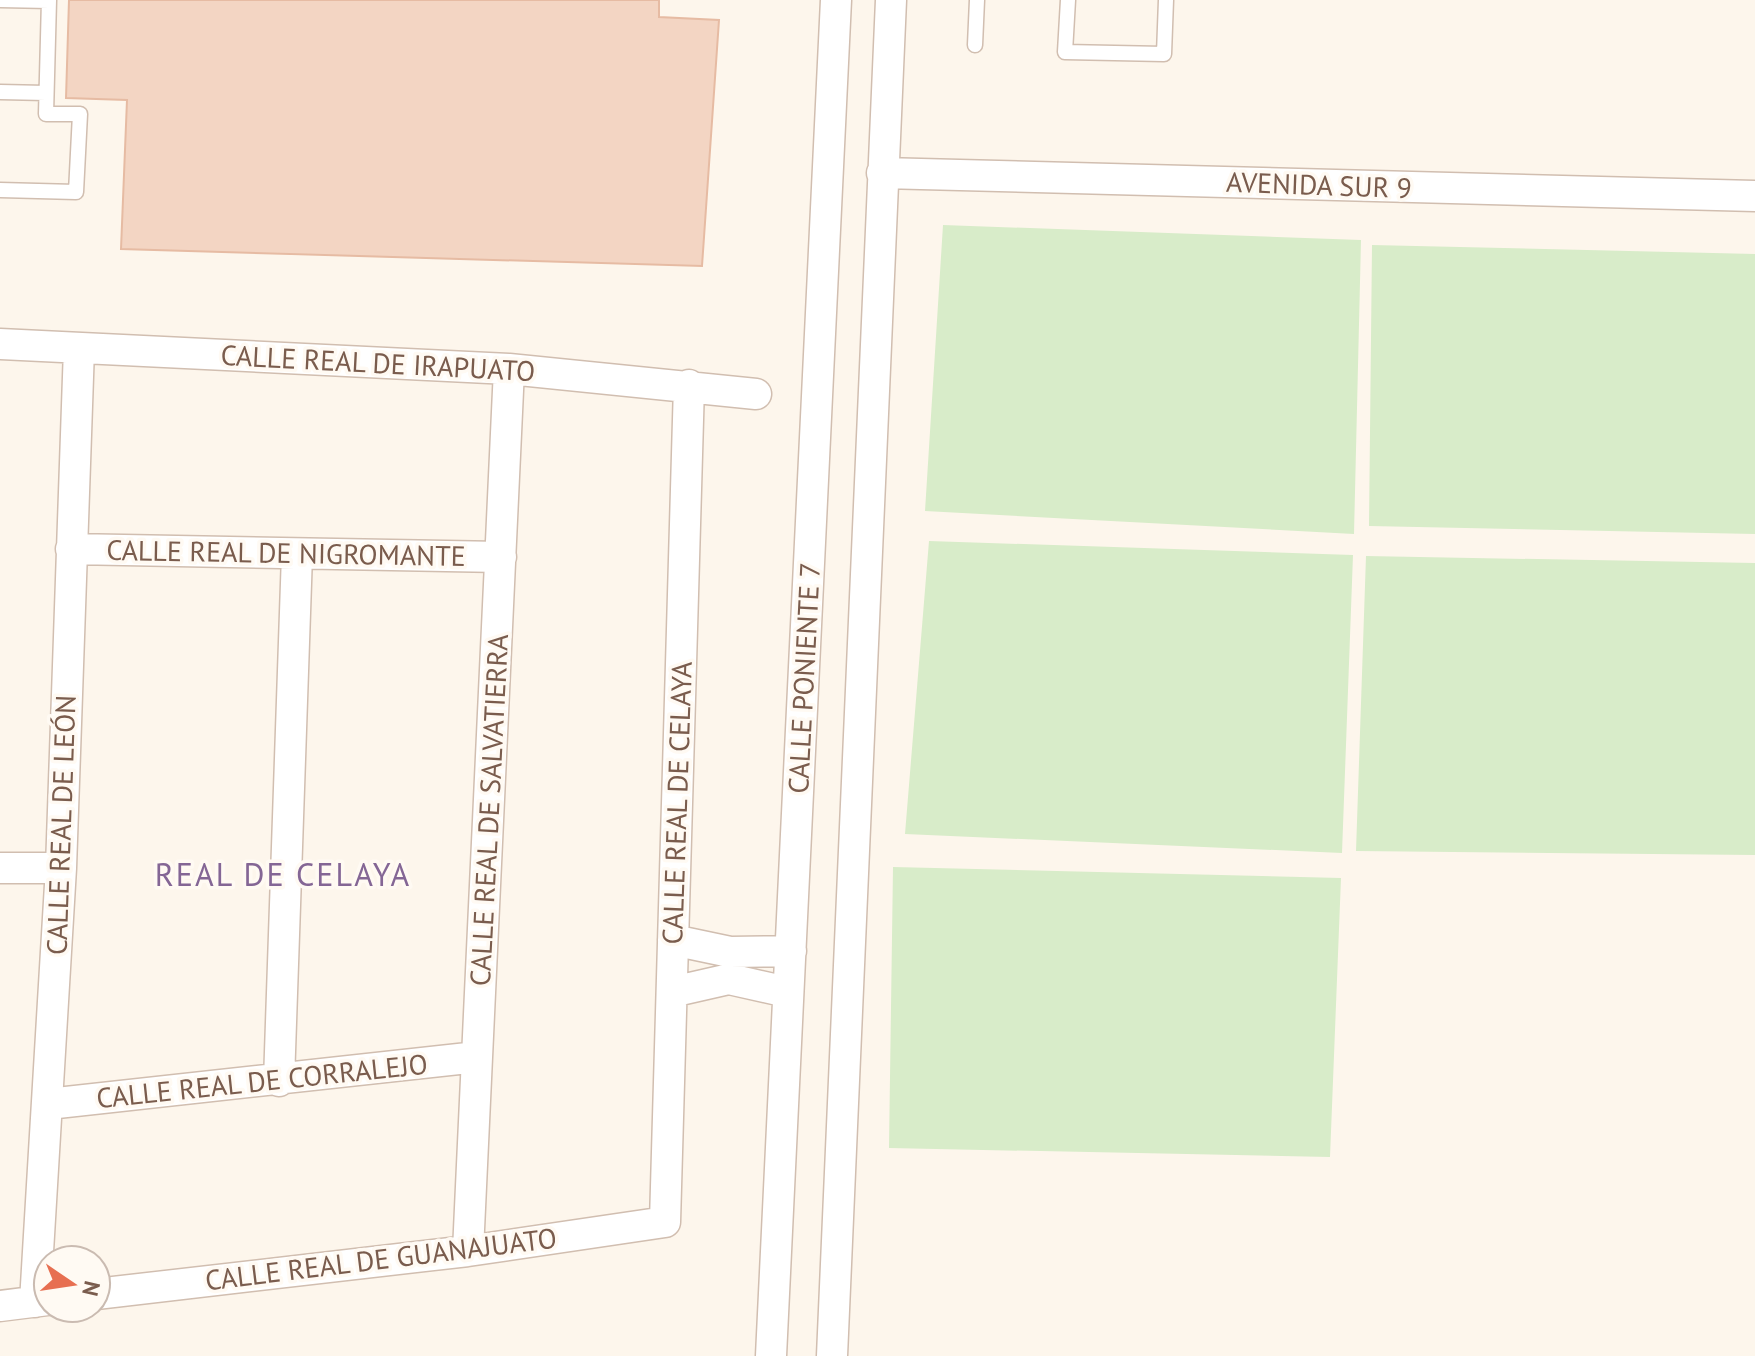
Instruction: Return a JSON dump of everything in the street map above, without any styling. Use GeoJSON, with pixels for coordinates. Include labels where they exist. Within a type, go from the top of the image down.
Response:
{"type":"FeatureCollection","features":[{"type":"Feature","properties":{"kind":"street","name":"CALLE PONIENTE 7"},"geometry":{"type":"LineString","coordinates":[[771,1356],[836,0]]}},
{"type":"Feature","properties":{"kind":"street","name":"CALLE PONIENTE 7"},"geometry":{"type":"LineString","coordinates":[[832,1356],[891,0]]}},
{"type":"Feature","properties":{"kind":"street","name":"AVENIDA SUR 9"},"geometry":{"type":"LineString","coordinates":[[882,173],[1755,196]]}},
{"type":"Feature","properties":{"kind":"street","name":"CALLE REAL DE IRAPUATO"},"geometry":{"type":"LineString","coordinates":[[0,344],[509,369],[756,394]]}},
{"type":"Feature","properties":{"kind":"street","name":"CALLE REAL DE LEÓN"},"geometry":{"type":"LineString","coordinates":[[43,1244],[61,868],[79,348]]}},
{"type":"Feature","properties":{"kind":"street","name":"CALLE REAL DE SALVATIERRA"},"geometry":{"type":"LineString","coordinates":[[468,1251],[509,369]]}},
{"type":"Feature","properties":{"kind":"street","name":"CALLE REAL DE CELAYA"},"geometry":{"type":"LineString","coordinates":[[665,1222],[689,385]]}},
{"type":"Feature","properties":{"kind":"street","name":"CALLE REAL DE NIGROMANTE"},"geometry":{"type":"LineString","coordinates":[[71,549],[501,557]]}},
{"type":"Feature","properties":{"kind":"street"},"geometry":{"type":"LineString","coordinates":[[279,1081],[297,554]]}},
{"type":"Feature","properties":{"kind":"street"},"geometry":{"type":"LineString","coordinates":[[0,868],[61,868]]}},
{"type":"Feature","properties":{"kind":"street"},"geometry":{"type":"LineString","coordinates":[[673,940],[730,952],[791,951]]}},
{"type":"Feature","properties":{"kind":"street"},"geometry":{"type":"LineString","coordinates":[[672,992],[729,979],[787,992]]}},
{"type":"Feature","properties":{"kind":"street","name":"CALLE REAL DE CORRALEJO"},"geometry":{"type":"LineString","coordinates":[[48,1104],[477,1057]]}},
{"type":"Feature","properties":{"kind":"street","name":"CALLE REAL DE GUANAJUATO"},"geometry":{"type":"LineString","coordinates":[[112,1292],[468,1251],[665,1222]]}},
{"type":"Feature","properties":{"kind":"street"},"geometry":{"type":"LineString","coordinates":[[0,1306],[32,1302]]}},
{"type":"Feature","properties":{"kind":"lane"},"geometry":{"type":"LineString","coordinates":[[0,0],[49,1],[46,114],[80,114],[76,192],[0,190]]}},
{"type":"Feature","properties":{"kind":"lane"},"geometry":{"type":"LineString","coordinates":[[975,45],[977,0]]}},
{"type":"Feature","properties":{"kind":"lane"},"geometry":{"type":"LineString","coordinates":[[1068,0],[1065,52],[1164,54],[1166,0]]}},
{"type":"Feature","properties":{"kind":"lane"},"geometry":{"type":"LineString","coordinates":[[0,92],[46,93]]}},
{"type":"Feature","properties":{"kind":"green space"},"geometry":{"type":"Polygon","coordinates":[[[943,225],[1361,240],[1354,534],[925,511],[943,225]]]}},
{"type":"Feature","properties":{"kind":"green space"},"geometry":{"type":"Polygon","coordinates":[[[1372,245],[1755,254],[1755,534],[1369,526],[1372,245]]]}},
{"type":"Feature","properties":{"kind":"green space"},"geometry":{"type":"Polygon","coordinates":[[[929,541],[1353,555],[1342,853],[905,834],[929,541]]]}},
{"type":"Feature","properties":{"kind":"green space"},"geometry":{"type":"Polygon","coordinates":[[[1366,556],[1755,563],[1755,855],[1356,851],[1366,556]]]}},
{"type":"Feature","properties":{"kind":"green space"},"geometry":{"type":"Polygon","coordinates":[[[893,867],[1341,878],[1330,1157],[889,1148],[893,867]]]}},
{"type":"Feature","properties":{"kind":"building"},"geometry":{"type":"Polygon","coordinates":[[[69,0],[659,0],[659,17],[719,20],[702,266],[121,249],[127,100],[66,98],[69,0]]]}},
{"type":"Feature","properties":{"kind":"district","name":"REAL DE CELAYA"},"geometry":{"type":"Point","coordinates":[283,875]}}]}
